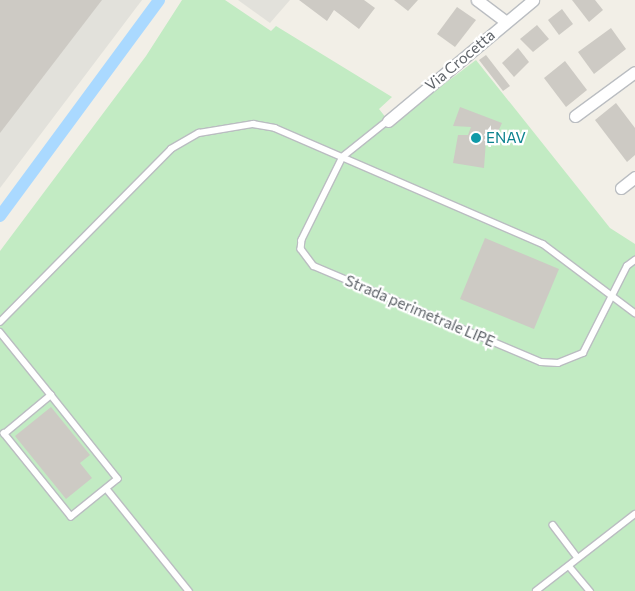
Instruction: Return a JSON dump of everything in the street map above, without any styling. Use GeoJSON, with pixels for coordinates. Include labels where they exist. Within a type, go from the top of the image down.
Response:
{"type":"FeatureCollection","features":[{"type":"Feature","properties":{"kind":"street"},"geometry":{"type":"LineString","coordinates":[[477,0],[506,22]]}},
{"type":"Feature","properties":{"kind":"street","name":"Via Crocetta"},"geometry":{"type":"LineString","coordinates":[[388,121],[533,0]]}},
{"type":"Feature","properties":{"kind":"street"},"geometry":{"type":"LineString","coordinates":[[575,116],[635,72]]}},
{"type":"Feature","properties":{"kind":"street"},"geometry":{"type":"LineString","coordinates":[[621,188],[635,177]]}},
{"type":"Feature","properties":{"kind":"lane","name":"Strada perimetrale LIPE"},"geometry":{"type":"LineString","coordinates":[[388,121],[343,157],[302,240],[301,249],[314,266],[541,362],[558,363],[583,353],[627,266],[635,260]]}},
{"type":"Feature","properties":{"kind":"lane"},"geometry":{"type":"LineString","coordinates":[[0,322],[159,161],[185,139],[212,129],[253,124],[275,128],[543,244],[635,313]]}},
{"type":"Feature","properties":{"kind":"lane"},"geometry":{"type":"LineString","coordinates":[[0,332],[51,395],[118,479],[70,517],[4,434],[51,395]]}},
{"type":"Feature","properties":{"kind":"lane"},"geometry":{"type":"LineString","coordinates":[[107,488],[189,591]]}},
{"type":"Feature","properties":{"kind":"lane"},"geometry":{"type":"LineString","coordinates":[[536,591],[635,514]]}},
{"type":"Feature","properties":{"kind":"lane"},"geometry":{"type":"LineString","coordinates":[[553,525],[578,558]]}},
{"type":"Feature","properties":{"kind":"lane"},"geometry":{"type":"LineString","coordinates":[[569,566],[590,591]]}},
{"type":"Feature","properties":{"kind":"shaded area"},"geometry":{"type":"Polygon","coordinates":[[[0,0],[142,0],[0,188],[0,0]]]}},
{"type":"Feature","properties":{"kind":"shaded area"},"geometry":{"type":"Polygon","coordinates":[[[238,0],[290,0],[270,23],[238,0]]]}},
{"type":"Feature","properties":{"kind":"green space"},"geometry":{"type":"Polygon","coordinates":[[[182,0],[225,0],[271,31],[276,26],[392,97],[379,109],[391,124],[476,60],[610,228],[635,244],[635,591],[0,591],[0,251],[146,56],[182,0]]]}},
{"type":"Feature","properties":{"kind":"building"},"geometry":{"type":"Polygon","coordinates":[[[0,0],[102,0],[0,133],[0,0]]]}},
{"type":"Feature","properties":{"kind":"building"},"geometry":{"type":"Polygon","coordinates":[[[299,0],[364,0],[375,8],[359,29],[334,10],[327,21],[299,0]]]}},
{"type":"Feature","properties":{"kind":"building"},"geometry":{"type":"Polygon","coordinates":[[[394,0],[418,0],[408,11],[394,0]]]}},
{"type":"Feature","properties":{"kind":"building"},"geometry":{"type":"Polygon","coordinates":[[[572,0],[595,0],[603,10],[589,22],[572,0]]]}},
{"type":"Feature","properties":{"kind":"building"},"geometry":{"type":"Polygon","coordinates":[[[457,7],[476,20],[455,47],[437,34],[457,7]]]}},
{"type":"Feature","properties":{"kind":"building"},"geometry":{"type":"Polygon","coordinates":[[[562,9],[573,24],[559,35],[548,20],[562,9]]]}},
{"type":"Feature","properties":{"kind":"building"},"geometry":{"type":"Polygon","coordinates":[[[537,25],[549,39],[533,52],[520,39],[537,25]]]}},
{"type":"Feature","properties":{"kind":"building"},"geometry":{"type":"Polygon","coordinates":[[[611,28],[626,49],[594,74],[578,52],[611,28]]]}},
{"type":"Feature","properties":{"kind":"building"},"geometry":{"type":"Polygon","coordinates":[[[518,48],[529,62],[514,77],[502,63],[518,48]]]}},
{"type":"Feature","properties":{"kind":"building"},"geometry":{"type":"Polygon","coordinates":[[[486,55],[510,86],[503,91],[479,60],[486,55]]]}},
{"type":"Feature","properties":{"kind":"building"},"geometry":{"type":"Polygon","coordinates":[[[565,61],[587,90],[566,107],[544,78],[565,61]]]}},
{"type":"Feature","properties":{"kind":"building"},"geometry":{"type":"Polygon","coordinates":[[[616,103],[635,128],[635,155],[627,162],[595,120],[616,103]]]}},
{"type":"Feature","properties":{"kind":"building","name":"ENAV"},"geometry":{"type":"Polygon","coordinates":[[[460,107],[502,123],[494,141],[486,141],[484,168],[453,163],[458,135],[468,135],[471,127],[453,126],[460,107]]]}},
{"type":"Feature","properties":{"kind":"building"},"geometry":{"type":"Polygon","coordinates":[[[485,238],[559,269],[534,329],[460,299],[485,238]]]}},
{"type":"Feature","properties":{"kind":"building"},"geometry":{"type":"Polygon","coordinates":[[[51,407],[90,455],[80,463],[92,478],[66,499],[15,436],[51,407]]]}},
{"type":"Feature","properties":{"kind":"waterway"},"geometry":{"type":"LineString","coordinates":[[0,216],[159,0]]}},
{"type":"Feature","properties":{"kind":"place","name":"ENAV"},"geometry":{"type":"Point","coordinates":[476,138]}}]}
